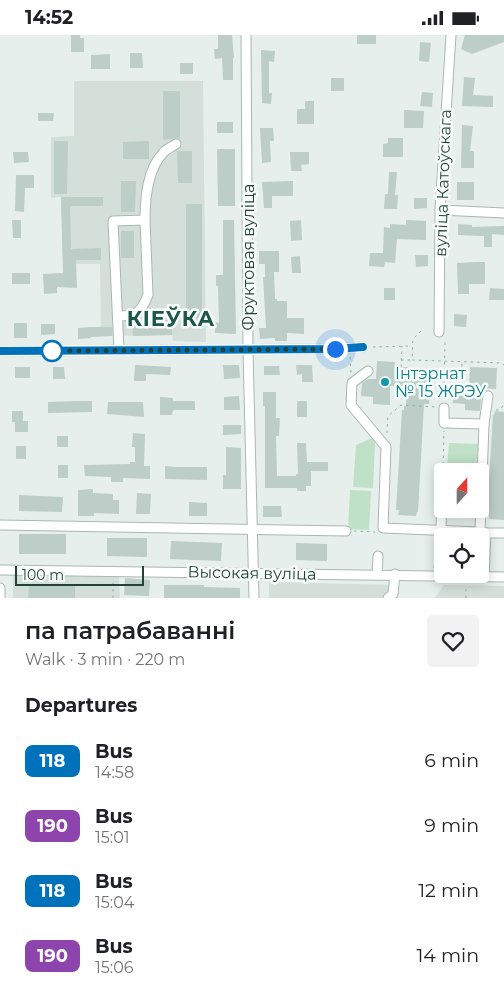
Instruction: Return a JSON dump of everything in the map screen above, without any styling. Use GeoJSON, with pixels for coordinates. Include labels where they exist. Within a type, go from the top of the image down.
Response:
{"type":"FeatureCollection","features":[{"type":"Feature","properties":{"kind":"street","name":"Фруктовая вуліца"},"geometry":{"type":"LineString","coordinates":[[246,35],[248,350],[254,598]]}},
{"type":"Feature","properties":{"kind":"street","name":"вуліца Катоўскага"},"geometry":{"type":"LineString","coordinates":[[439,332],[440,210],[451,35]]}},
{"type":"Feature","properties":{"kind":"street"},"geometry":{"type":"LineString","coordinates":[[118,316],[132,316],[143,307],[148,295],[145,198],[153,169],[163,152],[176,145]]}},
{"type":"Feature","properties":{"kind":"street"},"geometry":{"type":"LineString","coordinates":[[440,210],[504,213]]}},
{"type":"Feature","properties":{"kind":"street"},"geometry":{"type":"LineString","coordinates":[[119,350],[113,221],[145,220]]}},
{"type":"Feature","properties":{"kind":"street"},"geometry":{"type":"LineString","coordinates":[[0,351],[349,349],[363,347]]}},
{"type":"Feature","properties":{"kind":"street"},"geometry":{"type":"LineString","coordinates":[[368,371],[352,383],[351,405],[386,447],[384,528],[434,530]]}},
{"type":"Feature","properties":{"kind":"street"},"geometry":{"type":"LineString","coordinates":[[482,463],[488,396]]}},
{"type":"Feature","properties":{"kind":"street"},"geometry":{"type":"LineString","coordinates":[[444,408],[444,423],[484,424]]}},
{"type":"Feature","properties":{"kind":"street"},"geometry":{"type":"LineString","coordinates":[[0,525],[346,531]]}},
{"type":"Feature","properties":{"kind":"street"},"geometry":{"type":"LineString","coordinates":[[489,532],[504,533]]}},
{"type":"Feature","properties":{"kind":"street"},"geometry":{"type":"LineString","coordinates":[[377,574],[378,556]]}},
{"type":"Feature","properties":{"kind":"street","name":"Высокая вуліца"},"geometry":{"type":"LineString","coordinates":[[0,570],[434,576]]}},
{"type":"Feature","properties":{"kind":"street"},"geometry":{"type":"LineString","coordinates":[[388,598],[393,594],[395,575]]}},
{"type":"Feature","properties":{"kind":"street","name":"Высокая вуліца"},"geometry":{"type":"LineString","coordinates":[[489,577],[504,577]]}},
{"type":"Feature","properties":{"kind":"street"},"geometry":{"type":"LineString","coordinates":[[0,588],[0,598]]}},
{"type":"Feature","properties":{"kind":"path"},"geometry":{"type":"LineString","coordinates":[[412,360],[413,339],[421,331]]}},
{"type":"Feature","properties":{"kind":"path"},"geometry":{"type":"LineString","coordinates":[[439,332],[446,342],[444,397]]}},
{"type":"Feature","properties":{"kind":"path"},"geometry":{"type":"LineString","coordinates":[[401,367],[402,345]]}},
{"type":"Feature","properties":{"kind":"path"},"geometry":{"type":"LineString","coordinates":[[363,347],[412,346]]}},
{"type":"Feature","properties":{"kind":"path"},"geometry":{"type":"LineString","coordinates":[[349,349],[352,383]]}},
{"type":"Feature","properties":{"kind":"path"},"geometry":{"type":"LineString","coordinates":[[401,360],[501,363],[504,365]]}},
{"type":"Feature","properties":{"kind":"path"},"geometry":{"type":"LineString","coordinates":[[461,386],[462,362]]}},
{"type":"Feature","properties":{"kind":"path"},"geometry":{"type":"LineString","coordinates":[[444,376],[461,377]]}},
{"type":"Feature","properties":{"kind":"path"},"geometry":{"type":"LineString","coordinates":[[487,414],[492,410],[500,410],[504,404]]}},
{"type":"Feature","properties":{"kind":"path"},"geometry":{"type":"LineString","coordinates":[[386,447],[388,416],[401,405],[444,408]]}},
{"type":"Feature","properties":{"kind":"path"},"geometry":{"type":"LineString","coordinates":[[443,463],[444,423]]}},
{"type":"Feature","properties":{"kind":"path"},"geometry":{"type":"LineString","coordinates":[[346,531],[377,533],[384,528]]}},
{"type":"Feature","properties":{"kind":"path"},"geometry":{"type":"LineString","coordinates":[[113,598],[114,571]]}},
{"type":"Feature","properties":{"kind":"path"},"geometry":{"type":"LineString","coordinates":[[466,598],[467,583]]}},
{"type":"Feature","properties":{"kind":"shaded area"},"geometry":{"type":"Polygon","coordinates":[[[74,81],[203,81],[206,342],[173,341],[172,335],[101,336],[100,264],[63,264],[61,197],[51,198],[51,137],[74,136],[74,81]]]}},
{"type":"Feature","properties":{"kind":"shaded area"},"geometry":{"type":"Polygon","coordinates":[[[13,575],[119,576],[120,598],[13,598],[13,575]]]}},
{"type":"Feature","properties":{"kind":"shaded area"},"geometry":{"type":"Polygon","coordinates":[[[269,582],[399,585],[398,598],[269,598],[269,582]]]}},
{"type":"Feature","properties":{"kind":"shaded area"},"geometry":{"type":"Polygon","coordinates":[[[444,585],[504,586],[504,598],[435,598],[444,585]]]}},
{"type":"Feature","properties":{"kind":"green space"},"geometry":{"type":"Polygon","coordinates":[[[372,438],[375,443],[373,488],[353,487],[356,445],[372,438]]]}},
{"type":"Feature","properties":{"kind":"green space"},"geometry":{"type":"Polygon","coordinates":[[[449,443],[478,444],[476,463],[447,463],[449,443]]]}},
{"type":"Feature","properties":{"kind":"green space"},"geometry":{"type":"Polygon","coordinates":[[[350,490],[371,491],[369,530],[348,529],[350,490]]]}},
{"type":"Feature","properties":{"kind":"building"},"geometry":{"type":"Polygon","coordinates":[[[71,35],[80,35],[80,38],[84,38],[84,52],[71,52],[71,35]]]}},
{"type":"Feature","properties":{"kind":"building"},"geometry":{"type":"Polygon","coordinates":[[[218,35],[232,35],[233,80],[223,80],[222,58],[215,59],[214,49],[218,49],[218,35]]]}},
{"type":"Feature","properties":{"kind":"building"},"geometry":{"type":"Polygon","coordinates":[[[357,35],[376,35],[376,44],[357,44],[357,35]]]}},
{"type":"Feature","properties":{"kind":"building"},"geometry":{"type":"Polygon","coordinates":[[[465,35],[504,35],[504,42],[472,54],[461,49],[465,35]]]}},
{"type":"Feature","properties":{"kind":"building"},"geometry":{"type":"Polygon","coordinates":[[[420,42],[431,43],[429,62],[419,61],[420,42]]]}},
{"type":"Feature","properties":{"kind":"building"},"geometry":{"type":"Polygon","coordinates":[[[261,50],[275,51],[274,62],[269,61],[269,93],[272,93],[271,104],[262,103],[261,50]]]}},
{"type":"Feature","properties":{"kind":"building"},"geometry":{"type":"Polygon","coordinates":[[[130,53],[142,53],[143,68],[130,68],[130,53]]]}},
{"type":"Feature","properties":{"kind":"building"},"geometry":{"type":"Polygon","coordinates":[[[110,54],[110,69],[91,69],[91,55],[110,54]]]}},
{"type":"Feature","properties":{"kind":"building"},"geometry":{"type":"Polygon","coordinates":[[[180,63],[193,63],[193,74],[180,74],[180,63]]]}},
{"type":"Feature","properties":{"kind":"building"},"geometry":{"type":"Polygon","coordinates":[[[464,77],[475,78],[473,95],[493,96],[493,107],[462,106],[464,77]]]}},
{"type":"Feature","properties":{"kind":"building"},"geometry":{"type":"Polygon","coordinates":[[[331,78],[344,78],[344,91],[331,91],[331,78]]]}},
{"type":"Feature","properties":{"kind":"building"},"geometry":{"type":"Polygon","coordinates":[[[163,91],[180,91],[180,139],[163,140],[163,91]]]}},
{"type":"Feature","properties":{"kind":"building"},"geometry":{"type":"Polygon","coordinates":[[[422,92],[433,93],[432,107],[420,106],[422,92]]]}},
{"type":"Feature","properties":{"kind":"building"},"geometry":{"type":"Polygon","coordinates":[[[305,101],[314,101],[314,124],[297,124],[297,109],[305,109],[305,101]]]}},
{"type":"Feature","properties":{"kind":"building"},"geometry":{"type":"Polygon","coordinates":[[[404,110],[424,111],[423,128],[404,128],[404,110]]]}},
{"type":"Feature","properties":{"kind":"building"},"geometry":{"type":"Polygon","coordinates":[[[38,113],[54,113],[53,121],[38,121],[38,113]]]}},
{"type":"Feature","properties":{"kind":"building"},"geometry":{"type":"Polygon","coordinates":[[[217,122],[233,122],[233,133],[217,133],[217,122]]]}},
{"type":"Feature","properties":{"kind":"building"},"geometry":{"type":"Polygon","coordinates":[[[462,125],[473,126],[470,151],[474,151],[474,168],[461,168],[462,125]]]}},
{"type":"Feature","properties":{"kind":"building"},"geometry":{"type":"Polygon","coordinates":[[[260,128],[273,128],[274,141],[270,141],[271,162],[262,163],[260,128]]]}},
{"type":"Feature","properties":{"kind":"building"},"geometry":{"type":"Polygon","coordinates":[[[388,138],[403,138],[403,157],[383,157],[383,144],[388,143],[388,138]]]}},
{"type":"Feature","properties":{"kind":"building"},"geometry":{"type":"Polygon","coordinates":[[[54,141],[68,141],[67,194],[54,194],[54,141]]]}},
{"type":"Feature","properties":{"kind":"building"},"geometry":{"type":"Polygon","coordinates":[[[149,141],[149,159],[123,159],[123,142],[149,141]]]}},
{"type":"Feature","properties":{"kind":"building"},"geometry":{"type":"Polygon","coordinates":[[[217,149],[235,149],[235,206],[218,206],[217,149]]]}},
{"type":"Feature","properties":{"kind":"building"},"geometry":{"type":"Polygon","coordinates":[[[177,151],[192,151],[192,183],[178,183],[177,151]]]}},
{"type":"Feature","properties":{"kind":"building"},"geometry":{"type":"Polygon","coordinates":[[[13,152],[28,152],[29,162],[14,163],[13,152]]]}},
{"type":"Feature","properties":{"kind":"building"},"geometry":{"type":"Polygon","coordinates":[[[290,152],[309,152],[309,164],[301,165],[302,171],[291,171],[290,152]]]}},
{"type":"Feature","properties":{"kind":"building"},"geometry":{"type":"Polygon","coordinates":[[[389,172],[397,172],[395,195],[398,195],[397,209],[384,209],[385,194],[388,194],[389,172]]]}},
{"type":"Feature","properties":{"kind":"building"},"geometry":{"type":"Polygon","coordinates":[[[16,175],[34,175],[34,188],[25,188],[24,212],[15,211],[16,175]]]}},
{"type":"Feature","properties":{"kind":"building"},"geometry":{"type":"Polygon","coordinates":[[[121,181],[136,181],[135,212],[121,212],[121,181]]]}},
{"type":"Feature","properties":{"kind":"building"},"geometry":{"type":"Polygon","coordinates":[[[293,181],[293,196],[272,196],[272,208],[264,208],[262,182],[293,181]]]}},
{"type":"Feature","properties":{"kind":"building"},"geometry":{"type":"Polygon","coordinates":[[[457,182],[474,182],[474,200],[457,200],[457,182]]]}},
{"type":"Feature","properties":{"kind":"building"},"geometry":{"type":"Polygon","coordinates":[[[61,197],[103,197],[103,206],[70,206],[71,249],[101,248],[101,260],[76,260],[77,288],[57,287],[57,293],[44,294],[43,274],[63,273],[61,197]]]}},
{"type":"Feature","properties":{"kind":"building"},"geometry":{"type":"Polygon","coordinates":[[[414,198],[427,198],[427,208],[414,209],[414,198]]]}},
{"type":"Feature","properties":{"kind":"building"},"geometry":{"type":"Polygon","coordinates":[[[186,204],[202,204],[202,318],[186,318],[186,204]]]}},
{"type":"Feature","properties":{"kind":"building"},"geometry":{"type":"Polygon","coordinates":[[[12,220],[21,220],[21,238],[13,238],[12,220]]]}},
{"type":"Feature","properties":{"kind":"building"},"geometry":{"type":"Polygon","coordinates":[[[223,220],[234,220],[236,334],[215,333],[215,322],[219,323],[216,275],[223,275],[223,220]]]}},
{"type":"Feature","properties":{"kind":"building"},"geometry":{"type":"Polygon","coordinates":[[[301,220],[302,240],[291,241],[290,221],[301,220]]]}},
{"type":"Feature","properties":{"kind":"building"},"geometry":{"type":"Polygon","coordinates":[[[406,220],[426,221],[426,240],[397,239],[395,263],[385,262],[384,267],[369,266],[370,253],[383,253],[384,227],[390,228],[390,224],[406,225],[406,220]]]}},
{"type":"Feature","properties":{"kind":"building"},"geometry":{"type":"Polygon","coordinates":[[[458,224],[472,225],[472,227],[504,226],[504,235],[492,234],[492,247],[484,247],[484,236],[458,235],[458,224]]]}},
{"type":"Feature","properties":{"kind":"building"},"geometry":{"type":"Polygon","coordinates":[[[121,231],[134,231],[134,258],[121,258],[121,231]]]}},
{"type":"Feature","properties":{"kind":"building"},"geometry":{"type":"Polygon","coordinates":[[[259,251],[279,251],[279,272],[274,272],[275,299],[277,301],[287,301],[287,318],[304,318],[304,334],[287,333],[287,341],[275,341],[275,338],[260,339],[259,328],[266,328],[263,277],[265,277],[265,264],[259,264],[259,251]]]}},
{"type":"Feature","properties":{"kind":"building"},"geometry":{"type":"Polygon","coordinates":[[[415,255],[428,255],[428,266],[416,267],[415,255]]]}},
{"type":"Feature","properties":{"kind":"building"},"geometry":{"type":"Polygon","coordinates":[[[300,256],[301,273],[292,273],[291,257],[300,256]]]}},
{"type":"Feature","properties":{"kind":"building"},"geometry":{"type":"Polygon","coordinates":[[[485,262],[485,284],[469,284],[469,294],[458,294],[457,263],[485,262]]]}},
{"type":"Feature","properties":{"kind":"building"},"geometry":{"type":"Polygon","coordinates":[[[12,273],[30,273],[30,284],[12,284],[12,273]]]}},
{"type":"Feature","properties":{"kind":"building"},"geometry":{"type":"Polygon","coordinates":[[[384,288],[395,288],[395,300],[384,300],[384,288]]]}},
{"type":"Feature","properties":{"kind":"building"},"geometry":{"type":"Polygon","coordinates":[[[490,288],[504,289],[504,300],[489,300],[490,288]]]}},
{"type":"Feature","properties":{"kind":"building"},"geometry":{"type":"Polygon","coordinates":[[[454,314],[467,315],[466,327],[454,326],[454,314]]]}},
{"type":"Feature","properties":{"kind":"building"},"geometry":{"type":"Polygon","coordinates":[[[172,320],[172,335],[133,336],[132,321],[172,320]]]}},
{"type":"Feature","properties":{"kind":"building"},"geometry":{"type":"Polygon","coordinates":[[[14,323],[27,323],[27,338],[14,338],[14,323]]]}},
{"type":"Feature","properties":{"kind":"building"},"geometry":{"type":"Polygon","coordinates":[[[41,324],[55,324],[55,334],[41,335],[41,324]]]}},
{"type":"Feature","properties":{"kind":"building"},"geometry":{"type":"Polygon","coordinates":[[[112,327],[112,336],[78,339],[78,328],[112,327]]]}},
{"type":"Feature","properties":{"kind":"building"},"geometry":{"type":"Polygon","coordinates":[[[377,361],[395,362],[395,367],[408,367],[408,372],[431,374],[429,404],[424,404],[418,512],[416,516],[398,515],[399,510],[396,510],[402,410],[406,406],[407,386],[390,386],[390,405],[373,404],[373,397],[361,396],[362,383],[368,379],[376,379],[377,361]]]}},
{"type":"Feature","properties":{"kind":"building"},"geometry":{"type":"Polygon","coordinates":[[[135,365],[171,367],[170,375],[146,374],[146,381],[134,381],[135,365]]]}},
{"type":"Feature","properties":{"kind":"building"},"geometry":{"type":"Polygon","coordinates":[[[223,365],[239,365],[240,378],[224,379],[223,365]]]}},
{"type":"Feature","properties":{"kind":"building"},"geometry":{"type":"Polygon","coordinates":[[[296,365],[312,365],[313,382],[302,382],[302,374],[297,375],[296,365]]]}},
{"type":"Feature","properties":{"kind":"building"},"geometry":{"type":"Polygon","coordinates":[[[264,366],[279,366],[280,375],[264,375],[264,366]]]}},
{"type":"Feature","properties":{"kind":"building"},"geometry":{"type":"Polygon","coordinates":[[[15,367],[30,367],[30,378],[15,378],[15,367]]]}},
{"type":"Feature","properties":{"kind":"building"},"geometry":{"type":"Polygon","coordinates":[[[53,367],[64,367],[65,379],[53,379],[53,367]]]}},
{"type":"Feature","properties":{"kind":"building"},"geometry":{"type":"Polygon","coordinates":[[[470,367],[497,368],[496,389],[482,388],[480,411],[465,410],[465,404],[453,403],[454,385],[469,386],[470,367]]]}},
{"type":"Feature","properties":{"kind":"building"},"geometry":{"type":"Polygon","coordinates":[[[263,392],[276,392],[276,418],[280,418],[279,436],[276,436],[277,476],[296,476],[298,474],[297,443],[306,443],[307,462],[328,462],[328,471],[311,471],[311,486],[306,486],[306,491],[297,491],[297,488],[265,488],[265,406],[263,406],[263,392]]]}},
{"type":"Feature","properties":{"kind":"building"},"geometry":{"type":"Polygon","coordinates":[[[239,396],[240,410],[224,410],[224,397],[239,396]]]}},
{"type":"Feature","properties":{"kind":"building"},"geometry":{"type":"Polygon","coordinates":[[[160,397],[173,398],[173,401],[195,401],[195,410],[173,410],[172,415],[160,415],[160,397]]]}},
{"type":"Feature","properties":{"kind":"building"},"geometry":{"type":"Polygon","coordinates":[[[92,401],[92,412],[48,413],[48,402],[92,401]]]}},
{"type":"Feature","properties":{"kind":"building"},"geometry":{"type":"Polygon","coordinates":[[[297,401],[307,401],[307,417],[297,417],[297,401]]]}},
{"type":"Feature","properties":{"kind":"building"},"geometry":{"type":"Polygon","coordinates":[[[108,402],[143,402],[144,417],[107,414],[108,402]]]}},
{"type":"Feature","properties":{"kind":"building"},"geometry":{"type":"Polygon","coordinates":[[[12,411],[23,411],[23,421],[28,421],[28,432],[15,432],[15,422],[12,422],[12,411]]]}},
{"type":"Feature","properties":{"kind":"building"},"geometry":{"type":"Polygon","coordinates":[[[495,411],[504,412],[504,520],[489,519],[489,481],[495,411]]]}},
{"type":"Feature","properties":{"kind":"building"},"geometry":{"type":"Polygon","coordinates":[[[223,425],[241,425],[241,434],[223,435],[223,425]]]}},
{"type":"Feature","properties":{"kind":"building"},"geometry":{"type":"Polygon","coordinates":[[[133,433],[145,434],[144,466],[150,466],[150,479],[123,478],[123,482],[111,482],[111,477],[85,476],[84,465],[130,464],[130,462],[135,462],[135,447],[132,447],[133,433]]]}},
{"type":"Feature","properties":{"kind":"building"},"geometry":{"type":"Polygon","coordinates":[[[57,436],[68,436],[68,447],[57,447],[57,436]]]}},
{"type":"Feature","properties":{"kind":"building"},"geometry":{"type":"Polygon","coordinates":[[[16,446],[26,446],[26,459],[16,459],[16,446]]]}},
{"type":"Feature","properties":{"kind":"building"},"geometry":{"type":"Polygon","coordinates":[[[226,447],[241,448],[241,489],[223,489],[223,475],[226,475],[226,447]]]}},
{"type":"Feature","properties":{"kind":"building"},"geometry":{"type":"Polygon","coordinates":[[[58,465],[68,465],[68,478],[58,478],[58,465]]]}},
{"type":"Feature","properties":{"kind":"building"},"geometry":{"type":"Polygon","coordinates":[[[165,466],[207,467],[207,480],[165,479],[165,466]]]}},
{"type":"Feature","properties":{"kind":"building"},"geometry":{"type":"Polygon","coordinates":[[[93,489],[93,493],[113,494],[113,500],[119,500],[119,514],[94,513],[94,516],[78,516],[78,490],[93,489]]]}},
{"type":"Feature","properties":{"kind":"building"},"geometry":{"type":"Polygon","coordinates":[[[137,493],[151,494],[150,514],[136,514],[137,493]]]}},
{"type":"Feature","properties":{"kind":"building"},"geometry":{"type":"Polygon","coordinates":[[[19,495],[63,497],[62,512],[19,511],[19,495]]]}},
{"type":"Feature","properties":{"kind":"building"},"geometry":{"type":"Polygon","coordinates":[[[189,502],[207,503],[207,516],[189,516],[189,502]]]}},
{"type":"Feature","properties":{"kind":"building"},"geometry":{"type":"Polygon","coordinates":[[[263,506],[281,506],[282,517],[263,517],[263,506]]]}},
{"type":"Feature","properties":{"kind":"building"},"geometry":{"type":"Polygon","coordinates":[[[19,534],[66,534],[66,554],[19,554],[19,534]]]}},
{"type":"Feature","properties":{"kind":"building"},"geometry":{"type":"Polygon","coordinates":[[[107,538],[147,538],[147,557],[107,556],[107,538]]]}},
{"type":"Feature","properties":{"kind":"building"},"geometry":{"type":"Polygon","coordinates":[[[171,541],[222,543],[221,561],[170,559],[171,541]]]}},
{"type":"Feature","properties":{"kind":"building"},"geometry":{"type":"Polygon","coordinates":[[[296,543],[327,544],[327,561],[296,560],[296,543]]]}},
{"type":"Feature","properties":{"kind":"building"},"geometry":{"type":"Polygon","coordinates":[[[125,578],[150,580],[149,596],[124,595],[125,578]]]}},
{"type":"Feature","properties":{"kind":"building"},"geometry":{"type":"Polygon","coordinates":[[[29,584],[75,585],[75,598],[28,598],[29,584]]]}},
{"type":"Feature","properties":{"kind":"building"},"geometry":{"type":"Polygon","coordinates":[[[164,585],[204,585],[204,587],[240,588],[240,598],[164,598],[164,585]]]}},
{"type":"Feature","properties":{"kind":"bus line","name":"118"},"geometry":{"type":"LineString","coordinates":[[0,351],[349,349],[363,347]]}},
{"type":"Feature","properties":{"kind":"place","name":"Інтэрнат № 15 ЖРЭУ"},"geometry":{"type":"Point","coordinates":[385,382]}},
{"type":"Feature","properties":{"kind":"district","name":"КІЕЎКА"},"geometry":{"type":"Point","coordinates":[171,318]}},
{"type":"Feature","properties":{"kind":"route"},"geometry":{"type":"LineString","coordinates":[[52,351],[335,349]]}}]}
